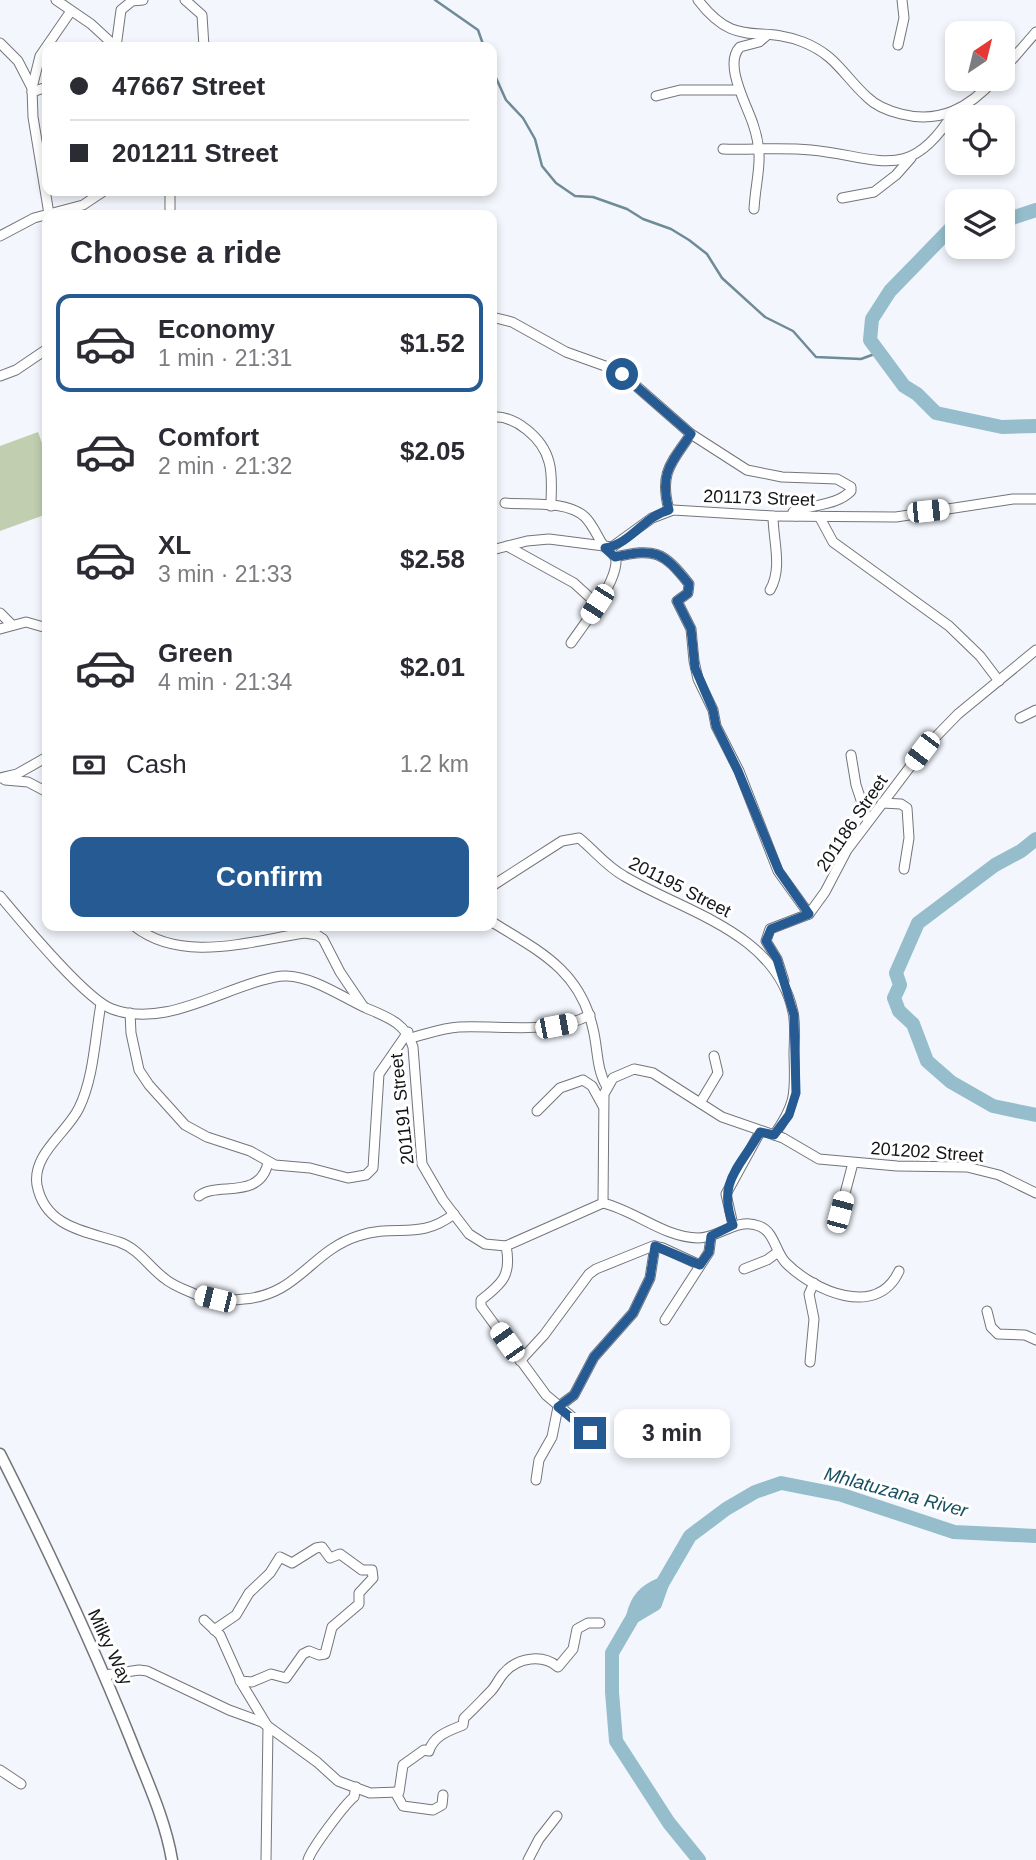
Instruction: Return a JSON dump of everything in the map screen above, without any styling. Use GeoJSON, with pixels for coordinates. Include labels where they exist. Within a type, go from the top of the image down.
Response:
{"type":"FeatureCollection","features":[{"type":"Feature","properties":{"kind":"street"},"geometry":{"type":"LineString","coordinates":[[56,0],[91,24],[111,42]]}},
{"type":"Feature","properties":{"kind":"street"},"geometry":{"type":"LineString","coordinates":[[117,42],[121,10],[132,1],[143,0]]}},
{"type":"Feature","properties":{"kind":"street"},"geometry":{"type":"LineString","coordinates":[[185,0],[202,15],[204,42]]}},
{"type":"Feature","properties":{"kind":"street"},"geometry":{"type":"LineString","coordinates":[[698,0],[734,32],[801,41],[824,52],[879,106],[920,117],[945,115]]}},
{"type":"Feature","properties":{"kind":"street"},"geometry":{"type":"LineString","coordinates":[[898,45],[903,31],[900,2]]}},
{"type":"Feature","properties":{"kind":"street"},"geometry":{"type":"LineString","coordinates":[[50,42],[71,12]]}},
{"type":"Feature","properties":{"kind":"street"},"geometry":{"type":"LineString","coordinates":[[1015,56],[1036,32]]}},
{"type":"Feature","properties":{"kind":"street"},"geometry":{"type":"LineString","coordinates":[[754,209],[761,150],[752,121],[737,90],[736,50],[759,42],[766,36]]}},
{"type":"Feature","properties":{"kind":"street"},"geometry":{"type":"LineString","coordinates":[[0,43],[18,61],[32,90]]}},
{"type":"Feature","properties":{"kind":"street"},"geometry":{"type":"LineString","coordinates":[[42,53],[32,90],[33,117],[42,172]]}},
{"type":"Feature","properties":{"kind":"street"},"geometry":{"type":"LineString","coordinates":[[32,90],[42,88]]}},
{"type":"Feature","properties":{"kind":"street"},"geometry":{"type":"LineString","coordinates":[[656,96],[680,90],[737,90]]}},
{"type":"Feature","properties":{"kind":"street"},"geometry":{"type":"LineString","coordinates":[[965,105],[983,91]]}},
{"type":"Feature","properties":{"kind":"street"},"geometry":{"type":"LineString","coordinates":[[842,198],[874,192],[897,175],[912,156],[945,124]]}},
{"type":"Feature","properties":{"kind":"street"},"geometry":{"type":"LineString","coordinates":[[723,149],[810,149],[891,163],[912,156]]}},
{"type":"Feature","properties":{"kind":"street"},"geometry":{"type":"LineString","coordinates":[[78,210],[97,196]]}},
{"type":"Feature","properties":{"kind":"street"},"geometry":{"type":"LineString","coordinates":[[0,236],[42,216]]}},
{"type":"Feature","properties":{"kind":"street"},"geometry":{"type":"LineString","coordinates":[[497,318],[512,323],[566,352],[619,371],[691,434],[747,470],[782,477],[837,480],[851,487],[851,491],[840,500],[793,512],[796,516]]}},
{"type":"Feature","properties":{"kind":"street"},"geometry":{"type":"LineString","coordinates":[[0,376],[16,370],[42,352]]}},
{"type":"Feature","properties":{"kind":"street"},"geometry":{"type":"LineString","coordinates":[[497,417],[506,417],[516,422],[537,440],[546,454],[551,481],[551,506]]}},
{"type":"Feature","properties":{"kind":"street"},"geometry":{"type":"LineString","coordinates":[[497,549],[549,539],[605,548],[618,544],[652,518],[669,510],[664,482],[676,451],[691,434]]}},
{"type":"Feature","properties":{"kind":"street","name":"201173 Street"},"geometry":{"type":"LineString","coordinates":[[669,510],[773,516],[896,517],[1013,499],[1036,499]]}},
{"type":"Feature","properties":{"kind":"street"},"geometry":{"type":"LineString","coordinates":[[505,503],[551,506],[582,514],[605,548],[615,557]]}},
{"type":"Feature","properties":{"kind":"street"},"geometry":{"type":"LineString","coordinates":[[770,590],[776,572],[777,555],[773,516]]}},
{"type":"Feature","properties":{"kind":"street"},"geometry":{"type":"LineString","coordinates":[[819,516],[833,541],[969,645],[999,681]]}},
{"type":"Feature","properties":{"kind":"street"},"geometry":{"type":"LineString","coordinates":[[507,546],[574,583],[597,604]]}},
{"type":"Feature","properties":{"kind":"street"},"geometry":{"type":"LineString","coordinates":[[615,557],[642,551],[660,556],[689,584],[688,593],[677,601],[691,629],[695,668],[713,710],[716,726],[738,771],[779,871],[809,914],[775,926],[768,932],[766,941],[777,959],[785,986]]}},
{"type":"Feature","properties":{"kind":"street"},"geometry":{"type":"LineString","coordinates":[[571,643],[597,604],[612,575],[615,557]]}},
{"type":"Feature","properties":{"kind":"street"},"geometry":{"type":"LineString","coordinates":[[0,613],[4,629],[33,622],[42,626]]}},
{"type":"Feature","properties":{"kind":"street","name":"201186 Street"},"geometry":{"type":"LineString","coordinates":[[809,914],[868,821],[929,743],[958,714],[1036,650]]}},
{"type":"Feature","properties":{"kind":"street"},"geometry":{"type":"LineString","coordinates":[[1020,718],[1036,710]]}},
{"type":"Feature","properties":{"kind":"street"},"geometry":{"type":"LineString","coordinates":[[851,755],[856,785],[868,821]]}},
{"type":"Feature","properties":{"kind":"street"},"geometry":{"type":"LineString","coordinates":[[0,779],[17,774],[42,760]]}},
{"type":"Feature","properties":{"kind":"street"},"geometry":{"type":"LineString","coordinates":[[0,779],[28,782],[42,789]]}},
{"type":"Feature","properties":{"kind":"street"},"geometry":{"type":"LineString","coordinates":[[882,803],[901,804],[907,808],[909,838],[904,869]]}},
{"type":"Feature","properties":{"kind":"street","name":"201195 Street"},"geometry":{"type":"LineString","coordinates":[[497,883],[562,841],[579,838],[622,875],[723,925],[756,951],[785,986],[794,1015],[796,1093],[789,1115],[774,1135]]}},
{"type":"Feature","properties":{"kind":"street","name":"201191 Street"},"geometry":{"type":"LineString","coordinates":[[0,896],[75,980],[110,1009],[130,1013],[173,1010],[286,975],[316,984],[395,1021],[409,1035],[420,1157],[425,1173],[469,1234],[478,1241],[506,1246]]}},
{"type":"Feature","properties":{"kind":"street"},"geometry":{"type":"LineString","coordinates":[[497,925],[559,965],[585,1000],[600,1075],[607,1087],[604,1107],[603,1203]]}},
{"type":"Feature","properties":{"kind":"street"},"geometry":{"type":"LineString","coordinates":[[142,931],[155,940],[168,944],[218,947],[314,934],[323,939],[340,972],[364,1007]]}},
{"type":"Feature","properties":{"kind":"street"},"geometry":{"type":"LineString","coordinates":[[101,1004],[83,1097],[76,1113],[41,1160],[37,1173],[38,1189],[47,1208],[68,1227],[130,1247],[176,1286],[215,1299],[235,1300],[277,1293],[338,1245],[355,1237],[389,1229],[432,1228],[454,1214]]}},
{"type":"Feature","properties":{"kind":"street"},"geometry":{"type":"LineString","coordinates":[[130,1013],[137,1064],[143,1076],[179,1120],[194,1131],[250,1151],[268,1163],[310,1168],[348,1178],[370,1172],[375,1164],[375,1105],[379,1074],[409,1035],[449,1028],[556,1026],[579,1021],[590,1015]]}},
{"type":"Feature","properties":{"kind":"street"},"geometry":{"type":"LineString","coordinates":[[700,1102],[718,1073],[714,1056]]}},
{"type":"Feature","properties":{"kind":"street","name":"201202 Street"},"geometry":{"type":"LineString","coordinates":[[607,1087],[620,1073],[627,1070],[645,1070],[722,1117],[774,1135],[820,1158],[853,1163],[967,1167],[999,1175],[1036,1193]]}},
{"type":"Feature","properties":{"kind":"street"},"geometry":{"type":"LineString","coordinates":[[537,1111],[561,1088],[583,1080],[592,1086],[604,1107]]}},
{"type":"Feature","properties":{"kind":"street"},"geometry":{"type":"LineString","coordinates":[[733,1225],[726,1194],[760,1132]]}},
{"type":"Feature","properties":{"kind":"street"},"geometry":{"type":"LineString","coordinates":[[199,1196],[211,1190],[230,1191],[257,1181],[264,1175],[268,1163]]}},
{"type":"Feature","properties":{"kind":"street","name":"201202 Street"},"geometry":{"type":"LineString","coordinates":[[840,1212],[853,1163]]}},
{"type":"Feature","properties":{"kind":"street"},"geometry":{"type":"LineString","coordinates":[[590,1433],[558,1407],[520,1361],[481,1303],[483,1298],[497,1289],[505,1276],[508,1258],[506,1246],[603,1203],[675,1234],[696,1238],[711,1236],[733,1225],[755,1224],[765,1229],[788,1266],[814,1283],[841,1295],[870,1297],[889,1288],[899,1271]]}},
{"type":"Feature","properties":{"kind":"street"},"geometry":{"type":"LineString","coordinates":[[665,1320],[709,1252],[711,1236]]}},
{"type":"Feature","properties":{"kind":"street"},"geometry":{"type":"LineString","coordinates":[[520,1361],[544,1335],[591,1272],[655,1246],[700,1265]]}},
{"type":"Feature","properties":{"kind":"street"},"geometry":{"type":"LineString","coordinates":[[537,1480],[538,1462],[552,1437],[558,1407],[574,1395],[594,1357],[633,1313],[650,1278],[655,1246]]}},
{"type":"Feature","properties":{"kind":"street"},"geometry":{"type":"LineString","coordinates":[[744,1269],[767,1260],[778,1252]]}},
{"type":"Feature","properties":{"kind":"street"},"geometry":{"type":"LineString","coordinates":[[810,1362],[814,1319],[809,1294],[814,1283]]}},
{"type":"Feature","properties":{"kind":"street"},"geometry":{"type":"LineString","coordinates":[[987,1311],[991,1327],[998,1334],[1025,1335],[1036,1340]]}},
{"type":"Feature","properties":{"kind":"street","name":"Milky Way"},"geometry":{"type":"LineString","coordinates":[[0,1454],[105,1675],[158,1807],[168,1835],[172,1860]]}},
{"type":"Feature","properties":{"kind":"street"},"geometry":{"type":"LineString","coordinates":[[214,1630],[236,1615],[249,1593],[270,1573],[280,1557],[292,1563],[316,1548],[323,1548],[330,1558],[340,1553],[362,1570],[372,1570],[373,1578],[359,1593],[359,1604],[332,1627],[325,1654],[319,1656],[309,1651],[303,1654],[286,1678],[271,1674],[252,1682],[240,1681]]}},
{"type":"Feature","properties":{"kind":"street"},"geometry":{"type":"LineString","coordinates":[[204,1619],[220,1635],[240,1681],[268,1727],[266,1860]]}},
{"type":"Feature","properties":{"kind":"street"},"geometry":{"type":"LineString","coordinates":[[105,1675],[147,1671],[268,1727],[317,1762],[334,1778],[370,1793],[399,1792],[403,1765],[424,1750],[429,1751],[442,1733],[463,1725],[464,1718],[494,1688],[504,1673],[518,1662],[541,1658],[550,1660],[558,1667],[573,1649],[577,1629],[588,1623],[600,1623]]}},
{"type":"Feature","properties":{"kind":"street"},"geometry":{"type":"LineString","coordinates":[[0,1770],[22,1784]]}},
{"type":"Feature","properties":{"kind":"street"},"geometry":{"type":"LineString","coordinates":[[309,1860],[310,1852],[336,1821],[346,1803],[354,1797],[356,1787]]}},
{"type":"Feature","properties":{"kind":"street"},"geometry":{"type":"LineString","coordinates":[[395,1792],[403,1805],[433,1810],[442,1805],[443,1795]]}},
{"type":"Feature","properties":{"kind":"street"},"geometry":{"type":"LineString","coordinates":[[528,1860],[539,1839],[557,1816]]}},
{"type":"Feature","properties":{"kind":"green space"},"geometry":{"type":"Polygon","coordinates":[[[38,432],[42,443],[42,516],[0,531],[0,446],[38,432]]]}},
{"type":"Feature","properties":{"kind":"waterway"},"geometry":{"type":"LineString","coordinates":[[435,0],[478,30],[482,42]]}},
{"type":"Feature","properties":{"kind":"waterway"},"geometry":{"type":"LineString","coordinates":[[497,80],[506,100],[523,118],[535,139],[542,166],[556,183],[575,196],[593,197],[627,209],[689,240],[707,254],[722,278],[765,317],[793,331],[816,357],[861,359],[880,352]]}},
{"type":"Feature","properties":{"kind":"waterway","name":"Mhlatuzana River"},"geometry":{"type":"LineString","coordinates":[[1015,217],[1036,210]]}},
{"type":"Feature","properties":{"kind":"waterway","name":"Mhlatuzana River"},"geometry":{"type":"LineString","coordinates":[[945,234],[890,291],[872,319],[870,340],[904,386],[917,394],[936,413],[1002,427],[1036,426]]}},
{"type":"Feature","properties":{"kind":"waterway","name":"Mhlatuzana River"},"geometry":{"type":"LineString","coordinates":[[1036,839],[1021,851],[995,865],[918,923],[896,973],[900,985],[894,998],[899,1011],[913,1024],[927,1061],[951,1082],[993,1106],[1036,1115]]}},
{"type":"Feature","properties":{"kind":"waterway","name":"Mhlatuzana River"},"geometry":{"type":"LineString","coordinates":[[699,1860],[669,1823],[616,1741],[612,1692],[612,1653],[633,1617],[655,1604],[662,1584],[690,1536],[726,1509],[755,1492],[781,1483],[842,1495],[954,1532],[1036,1536]]}},
{"type":"Feature","properties":{"kind":"waterway","name":"Mhlatuzana River"},"geometry":{"type":"LineString","coordinates":[[633,1617],[643,1596],[662,1584]]}},
{"type":"Feature","properties":{"kind":"route"},"geometry":{"type":"LineString","coordinates":[[590,1433],[558,1407],[574,1395],[594,1357],[633,1313],[650,1278],[655,1246],[700,1265],[709,1252],[711,1236],[733,1225],[727,1208],[726,1194],[739,1166],[760,1132],[774,1135],[789,1115],[796,1093],[794,1015],[777,959],[766,941],[768,932],[775,926],[809,914],[779,871],[738,771],[716,726],[708,696],[698,679],[692,656],[693,636],[677,601],[688,593],[689,584],[654,552],[642,551],[615,557],[605,548],[618,544],[659,513],[669,510],[664,482],[676,451],[691,434],[622,374]]}}]}
